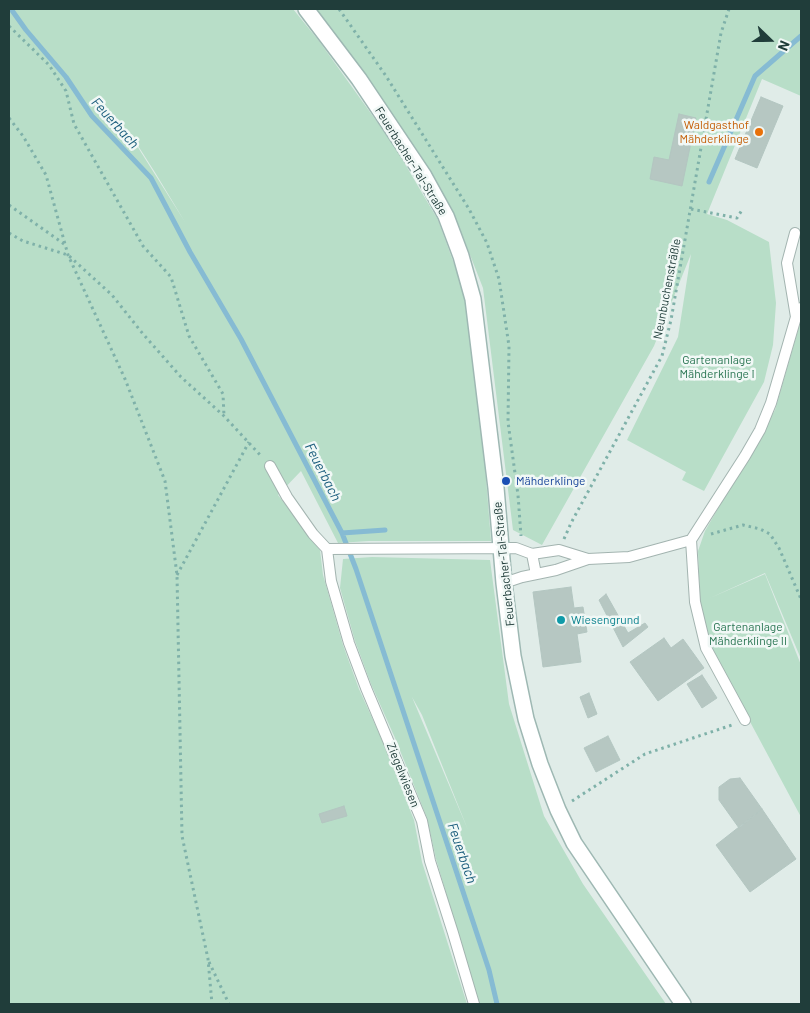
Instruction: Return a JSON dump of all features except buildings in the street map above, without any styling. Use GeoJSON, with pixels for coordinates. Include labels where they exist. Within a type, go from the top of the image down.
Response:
{"type":"FeatureCollection","features":[{"type":"Feature","properties":{"kind":"main road","name":"Feuerbacher-Tal-Straße"},"geometry":{"type":"LineString","coordinates":[[306,9],[359,79],[424,176],[446,216],[461,256],[473,299],[496,488],[504,583],[513,656],[526,719],[540,764],[558,810],[574,843],[683,1004]]}},
{"type":"Feature","properties":{"kind":"lane"},"geometry":{"type":"LineString","coordinates":[[745,720],[706,648],[695,602],[691,540],[746,456],[760,430],[771,403],[799,312],[787,263],[795,233]]}},
{"type":"Feature","properties":{"kind":"lane"},"geometry":{"type":"LineString","coordinates":[[270,466],[287,497],[313,534],[332,549],[516,548],[532,554],[559,550],[588,560]]}},
{"type":"Feature","properties":{"kind":"lane"},"geometry":{"type":"LineString","coordinates":[[504,583],[588,560],[629,557],[691,540]]}},
{"type":"Feature","properties":{"kind":"lane","name":"Ziegelwiesen"},"geometry":{"type":"LineString","coordinates":[[332,549],[331,581],[349,643],[422,821],[430,861],[474,1004]]}},
{"type":"Feature","properties":{"kind":"lane"},"geometry":{"type":"LineString","coordinates":[[532,554],[536,574]]}},
{"type":"Feature","properties":{"kind":"path","name":"Neunbuchensträßle"},"geometry":{"type":"LineString","coordinates":[[559,550],[571,523],[662,356],[671,320],[721,33],[729,9]]}},
{"type":"Feature","properties":{"kind":"path"},"geometry":{"type":"LineString","coordinates":[[9,26],[49,65],[66,91],[74,124],[128,220],[143,246],[171,277],[188,336],[223,394],[224,416]]}},
{"type":"Feature","properties":{"kind":"path"},"geometry":{"type":"LineString","coordinates":[[9,118],[23,136],[46,175],[68,255],[125,379],[165,481],[177,576],[182,836],[208,959],[212,1004]]}},
{"type":"Feature","properties":{"kind":"path"},"geometry":{"type":"LineString","coordinates":[[9,205],[64,244]]}},
{"type":"Feature","properties":{"kind":"path"},"geometry":{"type":"LineString","coordinates":[[691,208],[737,218],[742,210]]}},
{"type":"Feature","properties":{"kind":"path"},"geometry":{"type":"LineString","coordinates":[[9,233],[23,241],[68,255],[112,294],[143,334],[181,377],[224,416],[270,466]]}},
{"type":"Feature","properties":{"kind":"path"},"geometry":{"type":"LineString","coordinates":[[177,576],[249,442]]}},
{"type":"Feature","properties":{"kind":"path"},"geometry":{"type":"LineString","coordinates":[[691,540],[743,524],[770,534],[780,548],[801,599]]}},
{"type":"Feature","properties":{"kind":"path"},"geometry":{"type":"LineString","coordinates":[[558,810],[645,754],[745,720]]}},
{"type":"Feature","properties":{"kind":"path"},"geometry":{"type":"LineString","coordinates":[[208,959],[229,1004]]}},
{"type":"Feature","properties":{"kind":"green space"},"geometry":{"type":"Polygon","coordinates":[[[9,9],[293,9],[319,41],[395,147],[438,220],[464,291],[484,453],[491,541],[369,541],[338,543],[301,471],[278,495],[320,550],[323,575],[343,645],[359,689],[383,742],[414,820],[422,862],[467,1004],[9,1004],[9,9]],[[127,130],[185,222],[156,174],[127,130]]]}},
{"type":"Feature","properties":{"kind":"green space","name":"Gartenanlage Mähderklinge I"},"geometry":{"type":"Polygon","coordinates":[[[313,9],[801,9],[801,96],[762,79],[707,214],[727,220],[769,242],[776,303],[773,345],[764,382],[704,491],[682,480],[686,472],[627,440],[678,337],[691,254],[654,346],[542,545],[513,530],[483,288],[454,214],[421,156],[313,9]]]}},
{"type":"Feature","properties":{"kind":"green space","name":"Gartenanlage Mähderklinge II"},"geometry":{"type":"Polygon","coordinates":[[[801,320],[801,659],[765,573],[710,598],[765,574],[801,665],[801,817],[710,647],[700,603],[698,551],[705,531],[775,410],[801,320]]]}},
{"type":"Feature","properties":{"kind":"green space"},"geometry":{"type":"Polygon","coordinates":[[[372,557],[490,560],[509,704],[544,816],[583,884],[666,1004],[479,1004],[436,859],[427,818],[355,641],[340,588],[343,559],[372,557]],[[412,697],[468,830],[422,715],[412,697]]]}},
{"type":"Feature","properties":{"kind":"waterway","name":"Feuerbach"},"geometry":{"type":"LineString","coordinates":[[11,9],[26,30],[66,77],[92,116],[151,178],[190,252],[241,339],[342,533],[356,569],[489,970],[497,1004]]}},
{"type":"Feature","properties":{"kind":"waterway","name":"Mähderklinge"},"geometry":{"type":"LineString","coordinates":[[709,182],[755,76],[801,36]]}},
{"type":"Feature","properties":{"kind":"waterway"},"geometry":{"type":"LineString","coordinates":[[342,533],[385,530]]}},
{"type":"Feature","properties":{"kind":"place","name":"Waldgasthof Mähderklinge"},"geometry":{"type":"Point","coordinates":[759,132]}},
{"type":"Feature","properties":{"kind":"place","name":"Mähderklinge"},"geometry":{"type":"Point","coordinates":[506,481]}},
{"type":"Feature","properties":{"kind":"place","name":"Wiesengrund"},"geometry":{"type":"Point","coordinates":[561,620]}}]}
